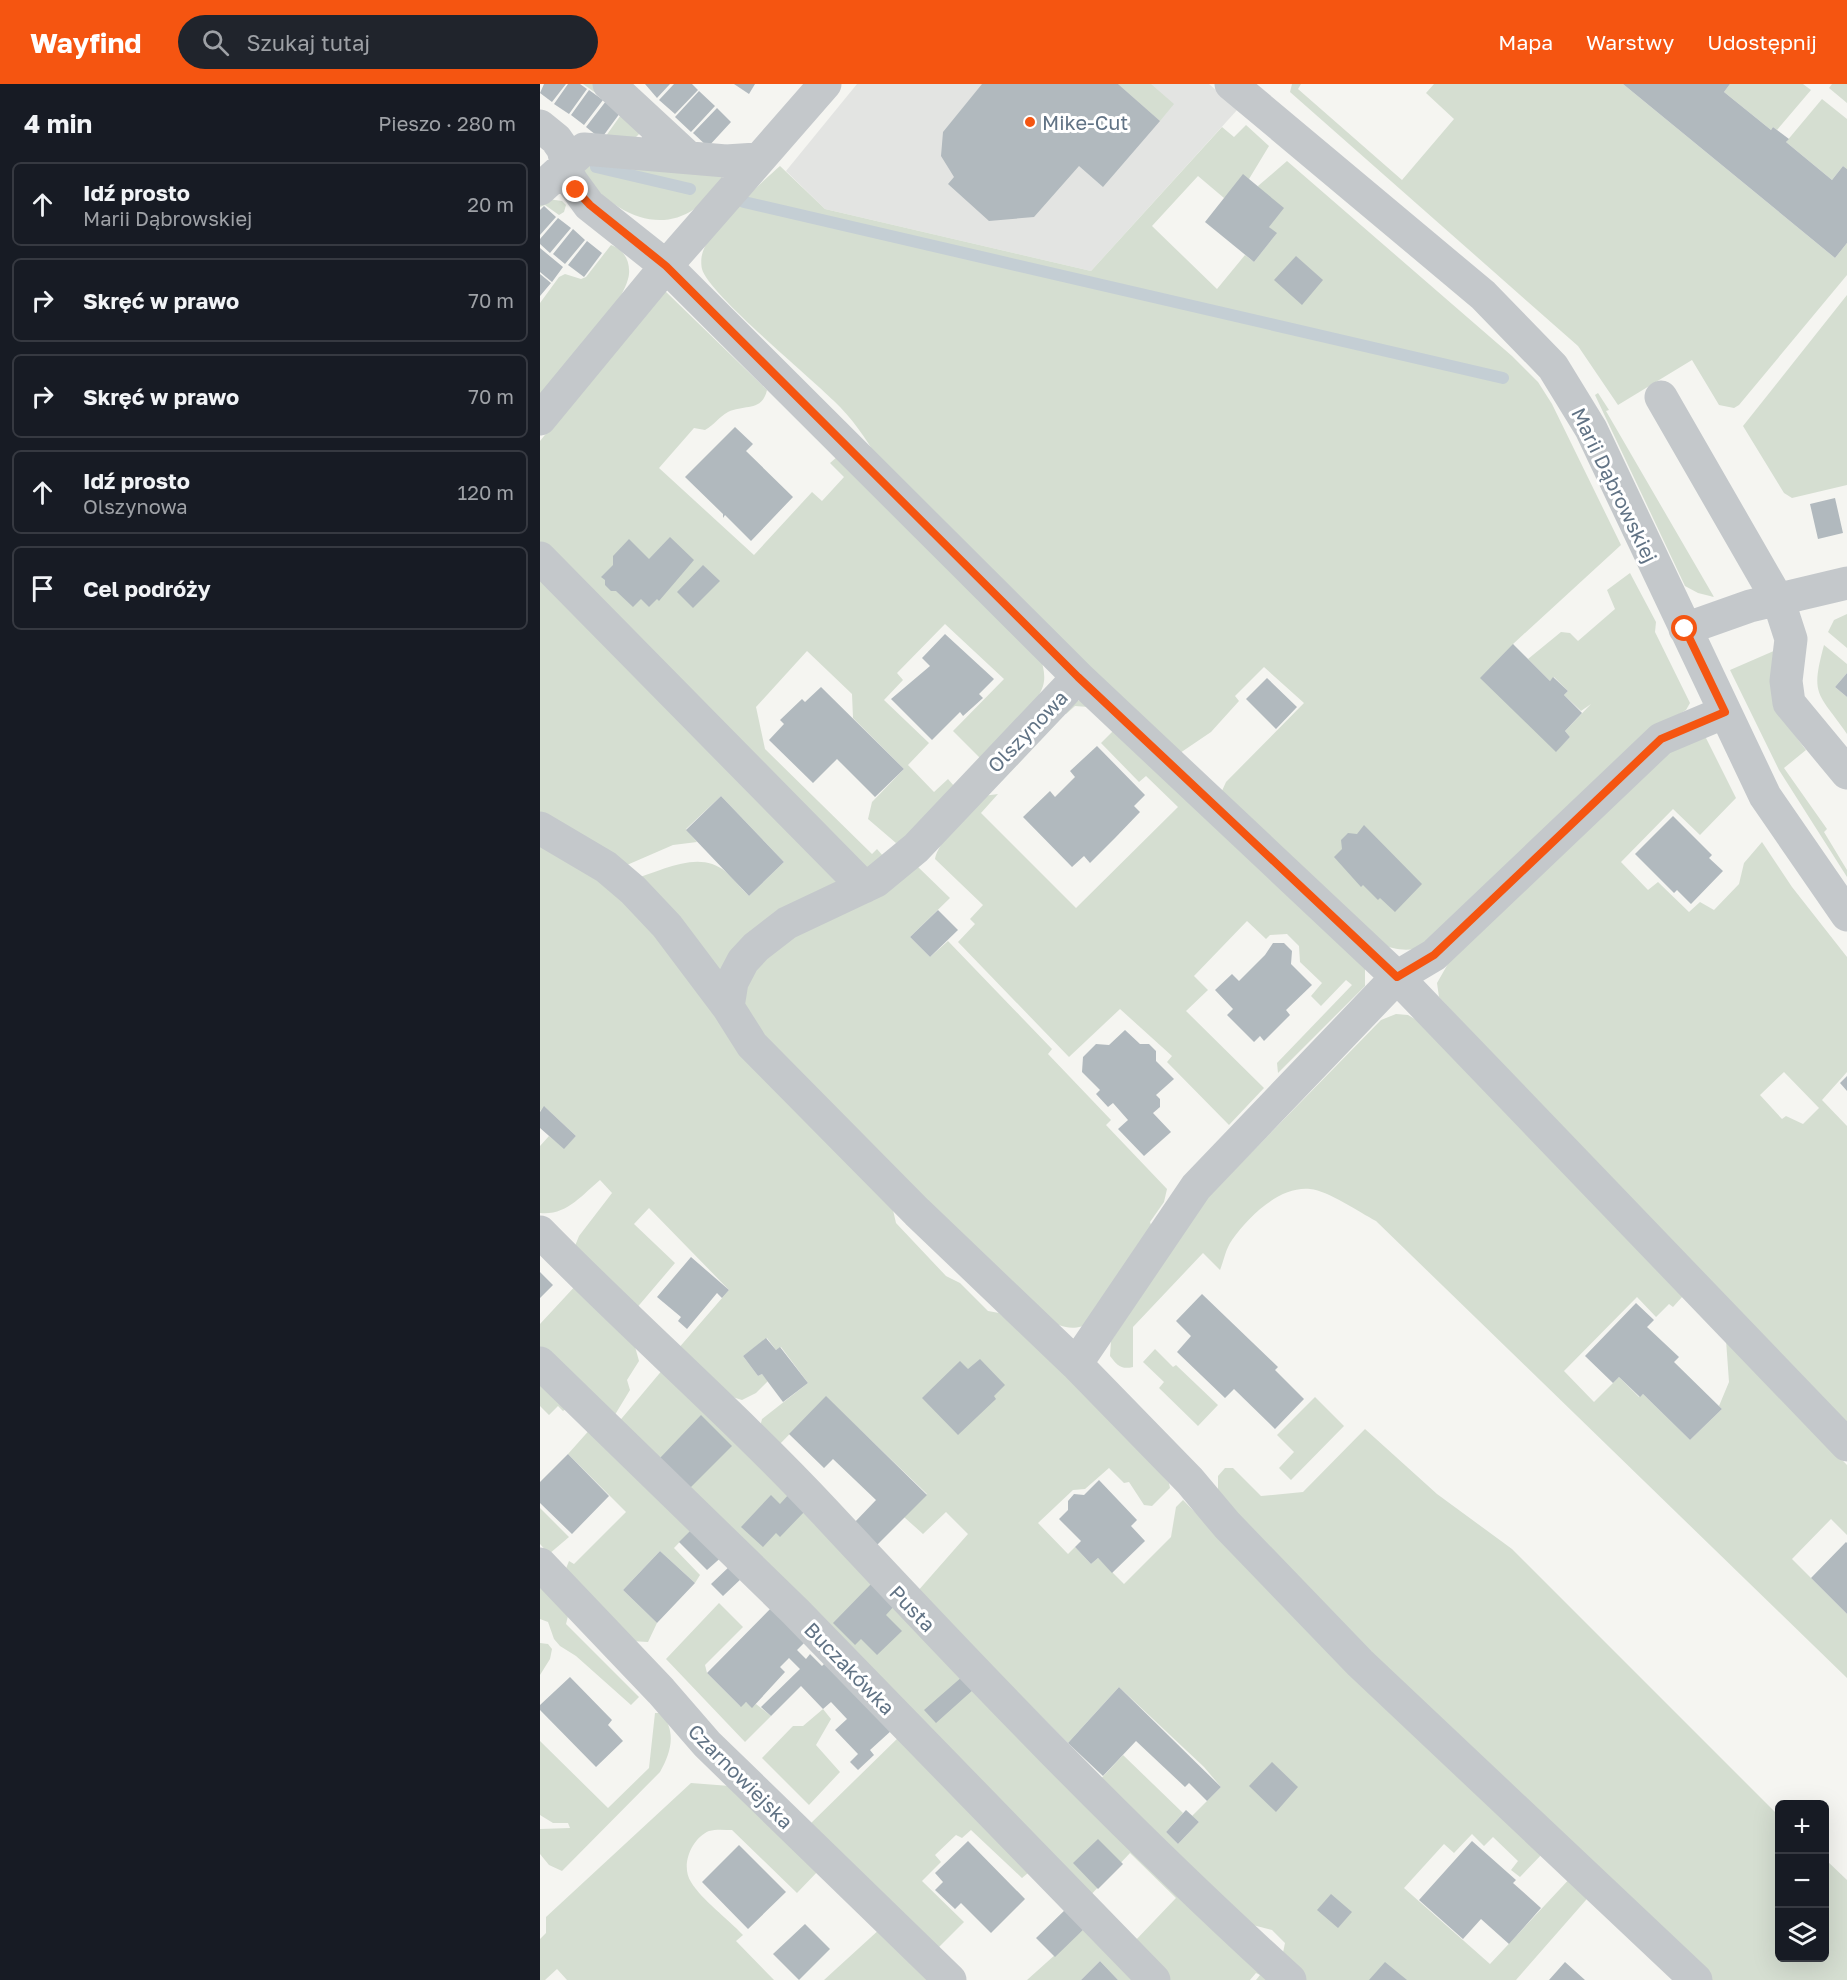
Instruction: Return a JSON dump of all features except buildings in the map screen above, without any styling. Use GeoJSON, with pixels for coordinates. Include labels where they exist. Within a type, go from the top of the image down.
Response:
{"type":"FeatureCollection","features":[{"type":"Feature","properties":{"kind":"street"},"geometry":{"type":"LineString","coordinates":[[609,84],[688,157]]}},
{"type":"Feature","properties":{"kind":"street"},"geometry":{"type":"LineString","coordinates":[[540,419],[757,159],[825,84]]}},
{"type":"Feature","properties":{"kind":"street","name":"Marii Dąbrowskiej"},"geometry":{"type":"LineString","coordinates":[[1242,87],[1483,295],[1553,367],[1591,429],[1765,796],[1847,915]]}},
{"type":"Feature","properties":{"kind":"street","name":"Olszynowa"},"geometry":{"type":"LineString","coordinates":[[540,126],[556,139],[563,149],[576,190],[590,205],[666,266],[1078,677],[916,848],[876,881],[787,923],[756,947],[743,961],[732,982],[728,1007]]}},
{"type":"Feature","properties":{"kind":"street"},"geometry":{"type":"LineString","coordinates":[[540,189],[584,149],[726,161],[757,159]]}},
{"type":"Feature","properties":{"kind":"street"},"geometry":{"type":"LineString","coordinates":[[1661,397],[1779,602],[1791,644],[1786,681],[1789,703],[1847,773]]}},
{"type":"Feature","properties":{"kind":"street"},"geometry":{"type":"LineString","coordinates":[[540,558],[864,887]]}},
{"type":"Feature","properties":{"kind":"street"},"geometry":{"type":"LineString","coordinates":[[1685,629],[1726,613],[1847,584]]}},
{"type":"Feature","properties":{"kind":"street"},"geometry":{"type":"LineString","coordinates":[[1078,677],[1397,977],[1847,1445]]}},
{"type":"Feature","properties":{"kind":"street"},"geometry":{"type":"LineString","coordinates":[[1076,1364],[1196,1187],[1397,977],[1434,955],[1661,739],[1725,712]]}},
{"type":"Feature","properties":{"kind":"street"},"geometry":{"type":"LineString","coordinates":[[540,828],[606,867],[633,890],[667,926],[728,1007],[752,1045],[916,1212],[1076,1364],[1360,1664],[1696,1980]]}},
{"type":"Feature","properties":{"kind":"street","name":"Pusta"},"geometry":{"type":"LineString","coordinates":[[540,1232],[824,1511],[874,1568],[1017,1715],[1235,1930],[1290,1980]]}},
{"type":"Feature","properties":{"kind":"street","name":"Buczakówka"},"geometry":{"type":"LineString","coordinates":[[540,1363],[795,1611],[1154,1980]]}},
{"type":"Feature","properties":{"kind":"street","name":"Czarnowiejska"},"geometry":{"type":"LineString","coordinates":[[540,1564],[661,1691],[707,1744],[950,1980]]}},
{"type":"Feature","properties":{"kind":"shaded area"},"geometry":{"type":"Polygon","coordinates":[[[583,84],[598,84],[642,131],[635,138],[603,140],[623,112],[583,84]]]}},
{"type":"Feature","properties":{"kind":"shaded area"},"geometry":{"type":"Polygon","coordinates":[[[857,84],[1209,84],[1238,109],[1091,271],[825,209],[786,171],[857,84]]]}},
{"type":"Feature","properties":{"kind":"shaded area"},"geometry":{"type":"Polygon","coordinates":[[[1118,84],[1151,84],[1174,104],[1160,121],[1118,84]]]}},
{"type":"Feature","properties":{"kind":"shaded area"},"geometry":{"type":"Polygon","coordinates":[[[1292,84],[1301,84],[1298,89],[1402,180],[1454,119],[1426,93],[1434,84],[1623,84],[1835,258],[1847,243],[1847,275],[1739,405],[1734,408],[1719,405],[1692,360],[1618,405],[1578,346],[1290,92],[1292,84]]]}},
{"type":"Feature","properties":{"kind":"shaded area"},"geometry":{"type":"Polygon","coordinates":[[[1730,84],[1803,84],[1811,90],[1777,130],[1773,127],[1771,130],[1724,92],[1730,84]]]}},
{"type":"Feature","properties":{"kind":"shaded area"},"geometry":{"type":"Polygon","coordinates":[[[1832,84],[1847,84],[1847,103],[1829,88],[1832,84]]]}},
{"type":"Feature","properties":{"kind":"shaded area"},"geometry":{"type":"Polygon","coordinates":[[[1822,99],[1847,119],[1847,169],[1843,166],[1832,180],[1786,142],[1822,99]]]}},
{"type":"Feature","properties":{"kind":"shaded area"},"geometry":{"type":"Polygon","coordinates":[[[1246,125],[1269,146],[1249,179],[1224,198],[1198,176],[1152,226],[1217,289],[1245,255],[1254,262],[1276,234],[1269,227],[1258,186],[1287,161],[1512,356],[1538,382],[1552,404],[1621,545],[1513,644],[1556,751],[1570,737],[1565,731],[1591,704],[1581,711],[1564,695],[1568,691],[1554,677],[1550,681],[1528,659],[1561,632],[1570,633],[1578,641],[1615,609],[1607,590],[1630,573],[1656,622],[1655,632],[1690,703],[1686,710],[1646,734],[1426,947],[1402,950],[1379,943],[1221,793],[1226,782],[1304,703],[1264,667],[1235,696],[1239,701],[1211,732],[1180,753],[1035,620],[878,459],[841,407],[740,315],[708,281],[702,269],[702,255],[713,233],[735,208],[780,166],[825,209],[1091,271],[1222,127],[1234,137],[1246,125]]]}},
{"type":"Feature","properties":{"kind":"shaded area"},"geometry":{"type":"Polygon","coordinates":[[[584,161],[725,173],[709,196],[692,211],[674,218],[655,220],[616,206],[580,173],[584,161]]]}},
{"type":"Feature","properties":{"kind":"shaded area"},"geometry":{"type":"Polygon","coordinates":[[[548,199],[562,201],[566,205],[564,212],[559,215],[545,205],[540,207],[540,201],[548,199]]]}},
{"type":"Feature","properties":{"kind":"shaded area"},"geometry":{"type":"Polygon","coordinates":[[[611,245],[623,253],[627,260],[629,274],[625,287],[605,320],[540,398],[540,303],[559,277],[565,274],[581,279],[586,277],[611,245]]]}},
{"type":"Feature","properties":{"kind":"shaded area"},"geometry":{"type":"Polygon","coordinates":[[[663,289],[767,390],[765,397],[757,405],[728,412],[705,430],[694,428],[659,468],[754,555],[812,492],[822,501],[844,477],[830,463],[837,457],[1041,658],[1044,675],[1043,686],[1033,704],[981,759],[953,731],[1004,679],[945,624],[897,673],[903,680],[884,700],[929,743],[908,765],[934,792],[948,779],[954,786],[906,840],[896,843],[868,819],[872,802],[904,769],[853,718],[852,694],[807,651],[756,707],[765,749],[872,854],[877,849],[883,856],[722,986],[633,879],[668,867],[704,862],[715,865],[726,872],[749,896],[784,862],[721,796],[686,829],[697,842],[673,845],[620,868],[540,820],[540,441],[663,289]]]}},
{"type":"Feature","properties":{"kind":"shaded area"},"geometry":{"type":"Polygon","coordinates":[[[1847,295],[1847,485],[1792,498],[1784,493],[1743,426],[1847,295]]]}},
{"type":"Feature","properties":{"kind":"shaded area"},"geometry":{"type":"Polygon","coordinates":[[[1598,393],[1609,410],[1606,411],[1714,597],[1698,593],[1685,586],[1595,395],[1598,393]]]}},
{"type":"Feature","properties":{"kind":"shaded area"},"geometry":{"type":"Polygon","coordinates":[[[1847,614],[1847,648],[1828,632],[1834,620],[1847,614]]]}},
{"type":"Feature","properties":{"kind":"shaded area"},"geometry":{"type":"Polygon","coordinates":[[[1824,645],[1847,664],[1847,673],[1835,687],[1847,697],[1847,734],[1819,693],[1818,675],[1824,645]]]}},
{"type":"Feature","properties":{"kind":"shaded area"},"geometry":{"type":"Polygon","coordinates":[[[1776,650],[1778,713],[1806,750],[1784,768],[1827,829],[1824,832],[1847,870],[1847,877],[1779,770],[1730,670],[1776,650]]]}},
{"type":"Feature","properties":{"kind":"shaded area"},"geometry":{"type":"Polygon","coordinates":[[[1072,700],[1083,701],[1365,968],[1365,986],[1278,1073],[1277,1063],[1352,985],[1346,980],[1321,1006],[1311,996],[1322,983],[1300,962],[1299,946],[1287,934],[1270,935],[1266,939],[1247,921],[1194,976],[1208,990],[1186,1011],[1264,1088],[1229,1125],[1167,1062],[1172,1056],[1120,1009],[1069,1057],[958,942],[975,924],[970,919],[983,905],[935,859],[937,852],[955,825],[984,796],[998,794],[981,813],[1076,908],[1178,807],[1146,776],[1139,782],[1101,743],[1113,731],[1088,707],[1075,706],[1066,714],[1061,712],[1072,700]]]}},
{"type":"Feature","properties":{"kind":"shaded area"},"geometry":{"type":"Polygon","coordinates":[[[1705,736],[1736,798],[1700,835],[1673,809],[1621,862],[1648,890],[1658,882],[1689,912],[1700,902],[1714,910],[1739,884],[1744,863],[1762,842],[1792,887],[1847,957],[1847,1072],[1822,1100],[1847,1126],[1847,1435],[1439,997],[1437,983],[1453,955],[1669,748],[1705,736]],[[1784,1072],[1760,1095],[1782,1119],[1786,1116],[1803,1124],[1819,1108],[1784,1072]]]}},
{"type":"Feature","properties":{"kind":"shaded area"},"geometry":{"type":"Polygon","coordinates":[[[540,839],[626,900],[890,1197],[896,1223],[946,1276],[960,1283],[988,1311],[999,1313],[1097,1401],[1169,1483],[1170,1488],[1152,1506],[1144,1505],[1129,1482],[1124,1483],[1109,1468],[1085,1489],[1073,1490],[1038,1523],[1068,1554],[1075,1547],[1091,1564],[1098,1558],[1124,1584],[1171,1537],[1176,1507],[1183,1500],[1349,1669],[1545,1851],[1520,1877],[1511,1870],[1518,1861],[1493,1837],[1484,1846],[1472,1834],[1454,1853],[1444,1844],[1404,1888],[1490,1964],[1574,1874],[1593,1892],[1516,1980],[1301,1980],[1281,1962],[1285,1943],[1272,1930],[1241,1922],[1098,1782],[1123,1755],[1183,1813],[1166,1832],[1178,1844],[1199,1822],[1192,1816],[1221,1787],[1204,1767],[1119,1687],[1068,1743],[917,1592],[968,1534],[946,1512],[923,1534],[904,1517],[927,1494],[826,1397],[775,1449],[760,1427],[762,1419],[808,1383],[781,1347],[776,1350],[767,1338],[743,1356],[758,1376],[762,1374],[768,1381],[756,1393],[742,1400],[726,1395],[677,1350],[729,1290],[649,1208],[634,1224],[675,1263],[635,1310],[573,1251],[579,1236],[612,1193],[600,1180],[566,1208],[540,1213],[540,1146],[549,1136],[564,1148],[576,1136],[545,1107],[540,1111],[540,839]]]}},
{"type":"Feature","properties":{"kind":"shaded area"},"geometry":{"type":"Polygon","coordinates":[[[918,867],[950,898],[910,937],[930,957],[948,941],[1052,1049],[1048,1054],[1111,1120],[1106,1125],[1167,1189],[1164,1202],[1150,1222],[1154,1234],[1092,1322],[1085,1325],[1068,1328],[1045,1318],[750,1029],[741,995],[763,953],[918,867]]]}},
{"type":"Feature","properties":{"kind":"shaded area"},"geometry":{"type":"Polygon","coordinates":[[[1396,1014],[1408,1015],[1425,1025],[1683,1296],[1673,1307],[1669,1304],[1656,1317],[1637,1297],[1564,1371],[1594,1402],[1619,1377],[1639,1397],[1643,1394],[1690,1440],[1722,1409],[1719,1406],[1729,1382],[1726,1340],[1847,1465],[1847,1535],[1831,1519],[1792,1559],[1847,1614],[1847,1678],[1376,1221],[1326,1194],[1310,1189],[1298,1189],[1287,1192],[1265,1205],[1232,1240],[1220,1270],[1203,1253],[1133,1327],[1133,1367],[1120,1366],[1110,1356],[1111,1341],[1204,1201],[1381,1020],[1396,1014]]]}},
{"type":"Feature","properties":{"kind":"shaded area"},"geometry":{"type":"Polygon","coordinates":[[[578,1283],[634,1343],[639,1361],[627,1380],[630,1390],[613,1418],[540,1351],[540,1324],[578,1283]]]}},
{"type":"Feature","properties":{"kind":"shaded area"},"geometry":{"type":"Polygon","coordinates":[[[1155,1349],[1173,1367],[1176,1365],[1218,1405],[1198,1426],[1159,1388],[1164,1382],[1143,1362],[1155,1349]]]}},
{"type":"Feature","properties":{"kind":"shaded area"},"geometry":{"type":"Polygon","coordinates":[[[664,1368],[1273,1980],[1256,1980],[1260,1975],[1256,1973],[1250,1980],[1168,1980],[1133,1943],[1176,1898],[1130,1853],[1087,1899],[617,1424],[664,1368]]]}},
{"type":"Feature","properties":{"kind":"shaded area"},"geometry":{"type":"Polygon","coordinates":[[[540,1376],[571,1405],[563,1411],[558,1406],[549,1415],[540,1406],[540,1376]]]}},
{"type":"Feature","properties":{"kind":"shaded area"},"geometry":{"type":"Polygon","coordinates":[[[1315,1397],[1344,1426],[1291,1480],[1279,1468],[1294,1452],[1277,1435],[1315,1397]]]}},
{"type":"Feature","properties":{"kind":"shaded area"},"geometry":{"type":"Polygon","coordinates":[[[593,1426],[696,1525],[674,1548],[700,1575],[695,1583],[660,1551],[623,1590],[657,1623],[648,1642],[631,1641],[565,1571],[569,1561],[574,1564],[626,1512],[568,1454],[593,1426]]]}},
{"type":"Feature","properties":{"kind":"shaded area"},"geometry":{"type":"Polygon","coordinates":[[[1365,1429],[1437,1494],[1512,1549],[1775,1812],[1775,1962],[1829,1962],[1829,1863],[1847,1880],[1847,1980],[1708,1980],[1306,1598],[1218,1493],[1218,1476],[1225,1468],[1233,1468],[1261,1496],[1303,1492],[1365,1429]]]}},
{"type":"Feature","properties":{"kind":"shaded area"},"geometry":{"type":"Polygon","coordinates":[[[540,1508],[569,1537],[549,1554],[540,1544],[540,1508]]]}},
{"type":"Feature","properties":{"kind":"shaded area"},"geometry":{"type":"Polygon","coordinates":[[[540,1577],[570,1608],[566,1624],[639,1697],[631,1705],[554,1639],[548,1622],[540,1619],[540,1577]]]}},
{"type":"Feature","properties":{"kind":"shaded area"},"geometry":{"type":"Polygon","coordinates":[[[719,1603],[743,1627],[705,1665],[707,1673],[740,1706],[746,1702],[752,1707],[756,1704],[771,1716],[745,1742],[666,1659],[719,1603]]]}},
{"type":"Feature","properties":{"kind":"shaded area"},"geometry":{"type":"Polygon","coordinates":[[[540,1643],[548,1644],[552,1649],[550,1659],[540,1675],[540,1643]]]}},
{"type":"Feature","properties":{"kind":"shaded area"},"geometry":{"type":"Polygon","coordinates":[[[823,1709],[831,1719],[816,1745],[840,1772],[809,1805],[762,1758],[793,1726],[803,1726],[823,1709]]]}},
{"type":"Feature","properties":{"kind":"shaded area"},"geometry":{"type":"Polygon","coordinates":[[[655,1713],[661,1713],[671,1735],[667,1757],[660,1772],[562,1871],[549,1865],[540,1854],[540,1829],[570,1828],[568,1823],[553,1823],[540,1815],[540,1741],[608,1808],[649,1768],[655,1713]]]}},
{"type":"Feature","properties":{"kind":"shaded area"},"geometry":{"type":"Polygon","coordinates":[[[901,1735],[1028,1873],[1022,1878],[971,1830],[962,1838],[956,1835],[935,1855],[941,1862],[922,1881],[964,1922],[938,1948],[809,1825],[901,1735]]]}},
{"type":"Feature","properties":{"kind":"shaded area"},"geometry":{"type":"Polygon","coordinates":[[[691,1783],[730,1786],[820,1869],[797,1893],[732,1830],[709,1831],[703,1835],[693,1846],[687,1860],[688,1875],[696,1889],[743,1935],[736,1941],[774,1980],[567,1980],[557,1969],[545,1980],[540,1980],[540,1939],[546,1933],[546,1917],[691,1783]]]}},
{"type":"Feature","properties":{"kind":"shaded area"},"geometry":{"type":"Polygon","coordinates":[[[881,1928],[935,1980],[824,1980],[881,1928]]]}},
{"type":"Feature","properties":{"kind":"shaded area"},"geometry":{"type":"Polygon","coordinates":[[[1085,1928],[1142,1980],[1118,1980],[1100,1961],[1081,1980],[1027,1980],[1085,1928]]]}},
{"type":"Feature","properties":{"kind":"waterway"},"geometry":{"type":"LineString","coordinates":[[596,167],[690,189]]}},
{"type":"Feature","properties":{"kind":"waterway"},"geometry":{"type":"LineString","coordinates":[[744,202],[1503,378]]}},
{"type":"Feature","properties":{"kind":"place","name":"Mike-Cut"},"geometry":{"type":"Point","coordinates":[1030,122]}},
{"type":"Feature","properties":{"kind":"route"},"geometry":{"type":"LineString","coordinates":[[576,190],[590,205],[666,266],[1078,677],[1397,977],[1434,955],[1661,739],[1725,712],[1685,629]]}}]}
